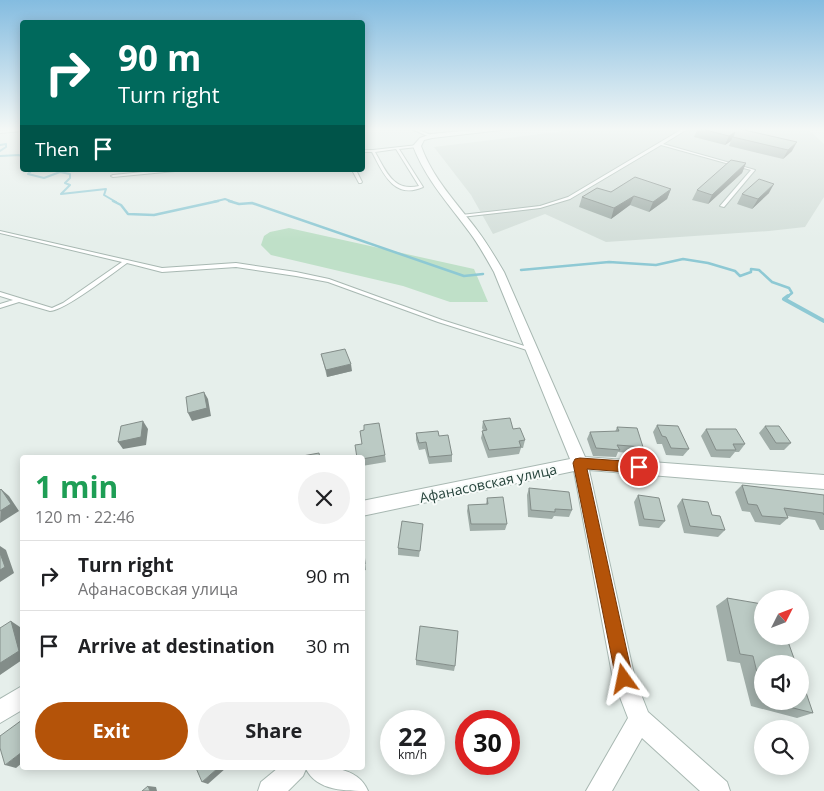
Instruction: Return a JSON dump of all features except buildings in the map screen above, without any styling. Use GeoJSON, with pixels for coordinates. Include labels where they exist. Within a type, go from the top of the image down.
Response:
{"type":"FeatureCollection","features":[{"type":"Feature","properties":{"kind":"street"},"geometry":{"type":"LineString","coordinates":[[424,165],[442,193],[482,242],[499,272],[580,463],[624,679],[640,720],[718,791]]}},
{"type":"Feature","properties":{"kind":"street","name":"Афанасовская улица"},"geometry":{"type":"LineString","coordinates":[[365,508],[580,463],[824,482]]}},
{"type":"Feature","properties":{"kind":"street"},"geometry":{"type":"LineString","coordinates":[[0,712],[20,698]]}},
{"type":"Feature","properties":{"kind":"street"},"geometry":{"type":"LineString","coordinates":[[598,791],[640,720]]}},
{"type":"Feature","properties":{"kind":"street"},"geometry":{"type":"LineString","coordinates":[[270,791],[292,770]]}},
{"type":"Feature","properties":{"kind":"street"},"geometry":{"type":"LineString","coordinates":[[321,770],[356,791]]}},
{"type":"Feature","properties":{"kind":"lane"},"geometry":{"type":"LineString","coordinates":[[381,165],[393,185],[402,189],[421,187],[407,165]]}},
{"type":"Feature","properties":{"kind":"lane"},"geometry":{"type":"LineString","coordinates":[[461,216],[540,207],[569,198],[625,165]]}},
{"type":"Feature","properties":{"kind":"lane"},"geometry":{"type":"LineString","coordinates":[[722,206],[753,170],[737,165]]}},
{"type":"Feature","properties":{"kind":"lane"},"geometry":{"type":"LineString","coordinates":[[113,176],[154,172]]}},
{"type":"Feature","properties":{"kind":"lane"},"geometry":{"type":"LineString","coordinates":[[355,172],[360,182]]}},
{"type":"Feature","properties":{"kind":"lane"},"geometry":{"type":"LineString","coordinates":[[0,232],[162,270],[236,265],[328,281],[440,321],[533,350]]}},
{"type":"Feature","properties":{"kind":"lane"},"geometry":{"type":"LineString","coordinates":[[0,294],[52,310],[65,304],[126,262]]}},
{"type":"Feature","properties":{"kind":"lane"},"geometry":{"type":"LineString","coordinates":[[0,306],[19,300]]}},
{"type":"Feature","properties":{"kind":"shaded area"},"geometry":{"type":"Polygon","coordinates":[[[448,165],[824,165],[824,197],[805,227],[769,231],[606,242],[545,214],[493,234],[471,195],[448,165]]]}},
{"type":"Feature","properties":{"kind":"green space"},"geometry":{"type":"Polygon","coordinates":[[[289,228],[474,269],[488,302],[450,302],[403,286],[271,255],[261,245],[264,236],[270,232],[289,228]]]}},
{"type":"Feature","properties":{"kind":"waterway"},"geometry":{"type":"LineString","coordinates":[[30,172],[28,174],[44,178],[60,172]]}},
{"type":"Feature","properties":{"kind":"waterway"},"geometry":{"type":"LineString","coordinates":[[60,172],[70,174],[70,178],[65,183],[70,185],[61,194],[106,189],[104,195],[116,202]]}},
{"type":"Feature","properties":{"kind":"waterway"},"geometry":{"type":"LineString","coordinates":[[213,202],[225,199],[233,202]]}},
{"type":"Feature","properties":{"kind":"waterway"},"geometry":{"type":"LineString","coordinates":[[113,201],[121,205],[128,214],[154,215],[218,201]]}},
{"type":"Feature","properties":{"kind":"waterway"},"geometry":{"type":"LineString","coordinates":[[229,201],[239,204],[252,203],[464,276],[483,274]]}},
{"type":"Feature","properties":{"kind":"waterway"},"geometry":{"type":"LineString","coordinates":[[521,270],[609,262],[656,265],[683,259],[708,263],[735,271],[740,276],[751,272],[751,269],[759,270],[772,282],[789,288],[792,293],[787,297]]}},
{"type":"Feature","properties":{"kind":"waterway"},"geometry":{"type":"LineString","coordinates":[[788,296],[784,299],[824,321]]}},
{"type":"Feature","properties":{"kind":"route"},"geometry":{"type":"LineString","coordinates":[[624,679],[580,463],[639,467]]}}]}
